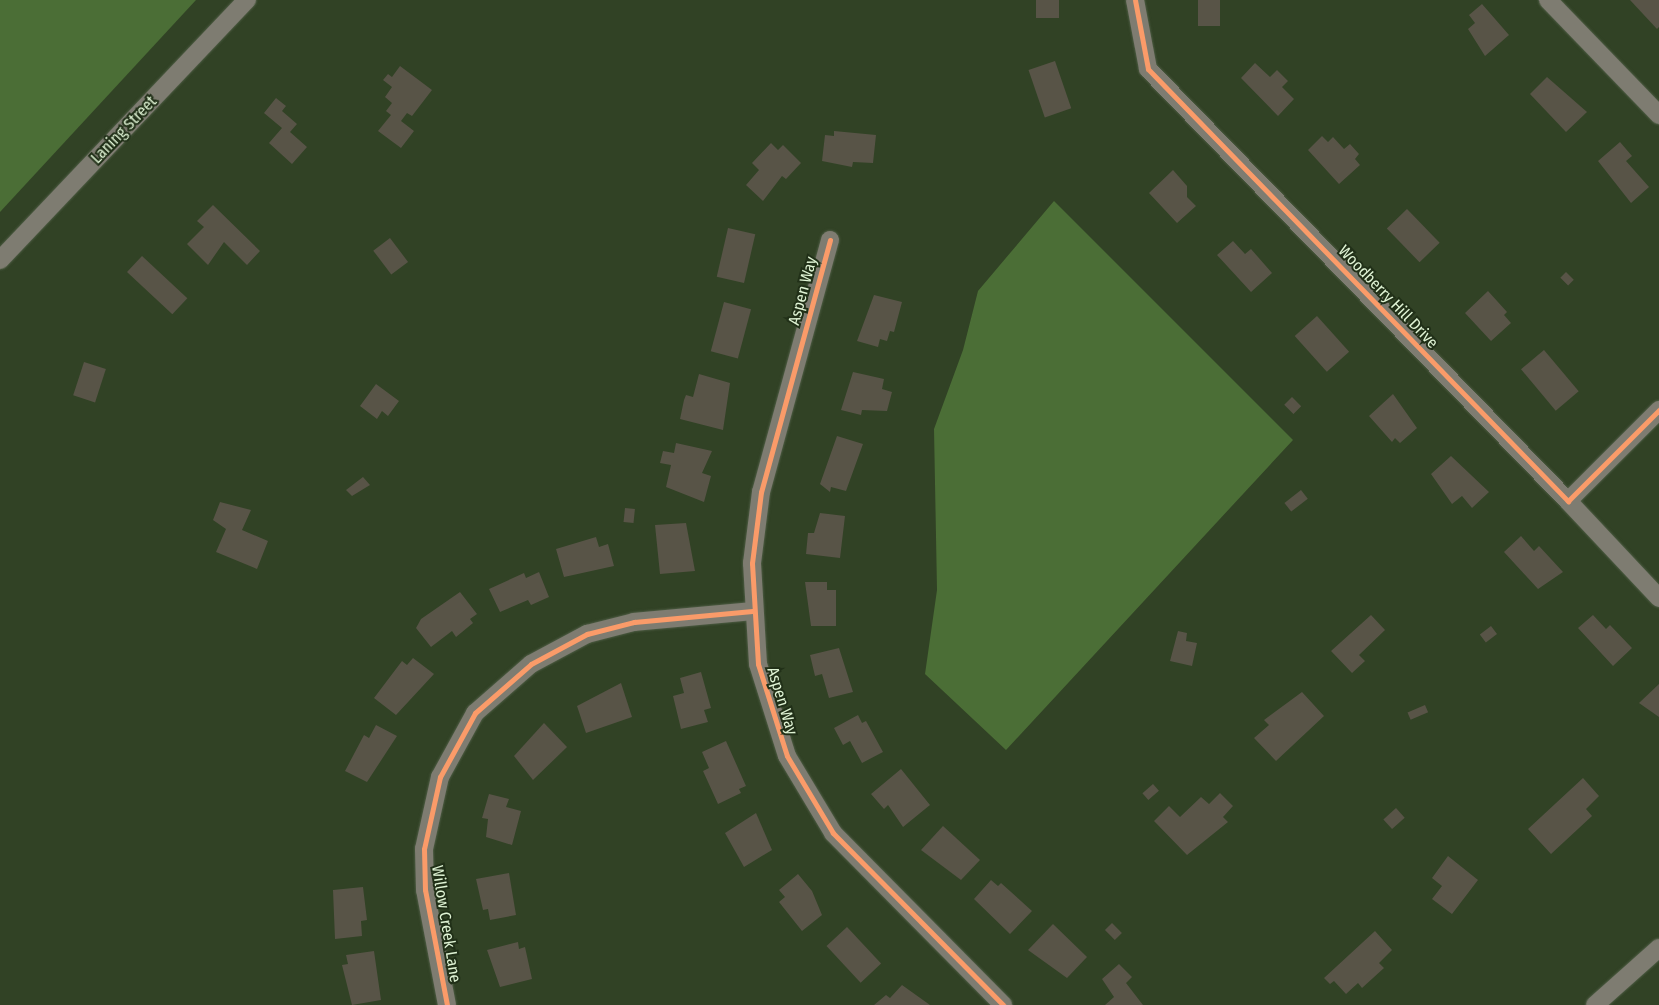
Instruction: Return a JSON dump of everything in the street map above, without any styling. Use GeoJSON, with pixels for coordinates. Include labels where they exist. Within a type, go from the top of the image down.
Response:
{"type":"FeatureCollection","features":[{"type":"Feature","properties":{"kind":"street","name":"Laning Street"},"geometry":{"type":"LineString","coordinates":[[0,260],[247,0]]}},
{"type":"Feature","properties":{"kind":"street","name":"Woodberry Hill Drive"},"geometry":{"type":"LineString","coordinates":[[1135,0],[1148,68],[1568,501],[1659,598]]}},
{"type":"Feature","properties":{"kind":"street"},"geometry":{"type":"LineString","coordinates":[[1548,0],[1659,115]]}},
{"type":"Feature","properties":{"kind":"street","name":"Aspen Way"},"geometry":{"type":"LineString","coordinates":[[830,240],[760,492],[752,563],[752,612],[758,664],[772,720],[819,811],[848,851],[1003,1005]]}},
{"type":"Feature","properties":{"kind":"street"},"geometry":{"type":"LineString","coordinates":[[1568,501],[1659,410]]}},
{"type":"Feature","properties":{"kind":"street","name":"Willow Creek Lane"},"geometry":{"type":"LineString","coordinates":[[447,1005],[425,890],[425,842],[444,766],[478,710],[531,664],[587,634],[634,622],[752,612]]}},
{"type":"Feature","properties":{"kind":"street"},"geometry":{"type":"LineString","coordinates":[[1595,1005],[1659,948]]}},
{"type":"Feature","properties":{"kind":"green space"},"geometry":{"type":"Polygon","coordinates":[[[0,0],[196,0],[0,212],[0,0]]]}},
{"type":"Feature","properties":{"kind":"green space"},"geometry":{"type":"Polygon","coordinates":[[[1054,201],[1293,440],[1006,750],[925,674],[937,590],[934,429],[963,350],[978,291],[1054,201]]]}},
{"type":"Feature","properties":{"kind":"building"},"geometry":{"type":"Polygon","coordinates":[[[1036,0],[1059,0],[1059,18],[1036,18],[1036,0]]]}},
{"type":"Feature","properties":{"kind":"building"},"geometry":{"type":"Polygon","coordinates":[[[1198,0],[1220,0],[1220,26],[1198,26],[1198,0]]]}},
{"type":"Feature","properties":{"kind":"building"},"geometry":{"type":"Polygon","coordinates":[[[1630,0],[1659,0],[1659,27],[1657,29],[1630,0]]]}},
{"type":"Feature","properties":{"kind":"building"},"geometry":{"type":"Polygon","coordinates":[[[1482,4],[1509,35],[1485,56],[1468,29],[1475,23],[1469,15],[1482,4]]]}},
{"type":"Feature","properties":{"kind":"building"},"geometry":{"type":"Polygon","coordinates":[[[1055,61],[1071,108],[1045,117],[1029,70],[1055,61]]]}},
{"type":"Feature","properties":{"kind":"building"},"geometry":{"type":"Polygon","coordinates":[[[1255,63],[1270,77],[1277,70],[1288,81],[1282,87],[1294,99],[1278,116],[1241,78],[1255,63]]]}},
{"type":"Feature","properties":{"kind":"building"},"geometry":{"type":"Polygon","coordinates":[[[400,66],[432,90],[412,116],[407,113],[401,121],[414,131],[401,148],[378,131],[391,115],[386,111],[392,103],[385,97],[392,87],[383,80],[388,74],[392,77],[400,66]]]}},
{"type":"Feature","properties":{"kind":"building"},"geometry":{"type":"Polygon","coordinates":[[[1547,77],[1587,112],[1566,132],[1530,94],[1547,77]]]}},
{"type":"Feature","properties":{"kind":"building"},"geometry":{"type":"Polygon","coordinates":[[[276,98],[286,106],[282,111],[297,124],[290,132],[307,147],[292,164],[269,143],[282,128],[264,113],[276,98]]]}},
{"type":"Feature","properties":{"kind":"building"},"geometry":{"type":"Polygon","coordinates":[[[834,131],[876,135],[873,163],[853,162],[852,167],[822,161],[825,135],[834,136],[834,131]]]}},
{"type":"Feature","properties":{"kind":"building"},"geometry":{"type":"Polygon","coordinates":[[[1322,136],[1328,142],[1333,137],[1344,149],[1350,144],[1359,154],[1355,159],[1360,165],[1339,184],[1308,150],[1322,136]]]}},
{"type":"Feature","properties":{"kind":"building"},"geometry":{"type":"Polygon","coordinates":[[[1620,142],[1632,156],[1626,161],[1649,187],[1631,203],[1598,161],[1620,142]]]}},
{"type":"Feature","properties":{"kind":"building"},"geometry":{"type":"Polygon","coordinates":[[[771,143],[778,150],[783,145],[801,163],[786,179],[782,176],[763,201],[746,185],[759,170],[752,163],[771,143]]]}},
{"type":"Feature","properties":{"kind":"building"},"geometry":{"type":"Polygon","coordinates":[[[1173,170],[1187,186],[1187,197],[1196,206],[1177,223],[1149,193],[1173,170]]]}},
{"type":"Feature","properties":{"kind":"building"},"geometry":{"type":"Polygon","coordinates":[[[213,205],[260,251],[247,265],[224,242],[208,265],[187,244],[204,227],[197,221],[213,205]]]}},
{"type":"Feature","properties":{"kind":"building"},"geometry":{"type":"Polygon","coordinates":[[[1407,209],[1440,243],[1420,262],[1387,228],[1407,209]]]}},
{"type":"Feature","properties":{"kind":"building"},"geometry":{"type":"Polygon","coordinates":[[[728,228],[755,234],[744,283],[717,277],[728,228]]]}},
{"type":"Feature","properties":{"kind":"building"},"geometry":{"type":"Polygon","coordinates":[[[390,238],[408,262],[391,275],[373,251],[390,238]]]}},
{"type":"Feature","properties":{"kind":"building"},"geometry":{"type":"Polygon","coordinates":[[[1233,241],[1245,254],[1251,249],[1272,273],[1251,292],[1217,255],[1233,241]]]}},
{"type":"Feature","properties":{"kind":"building"},"geometry":{"type":"Polygon","coordinates":[[[142,256],[187,298],[172,314],[127,272],[142,256]]]}},
{"type":"Feature","properties":{"kind":"building"},"geometry":{"type":"Polygon","coordinates":[[[1566,272],[1574,280],[1568,285],[1560,278],[1566,272]]]}},
{"type":"Feature","properties":{"kind":"building"},"geometry":{"type":"Polygon","coordinates":[[[1488,291],[1507,312],[1504,315],[1511,323],[1491,341],[1465,313],[1488,291]]]}},
{"type":"Feature","properties":{"kind":"building"},"geometry":{"type":"Polygon","coordinates":[[[874,295],[902,302],[894,332],[890,331],[887,341],[880,339],[878,347],[857,341],[874,295]]]}},
{"type":"Feature","properties":{"kind":"building"},"geometry":{"type":"Polygon","coordinates":[[[724,302],[751,309],[738,359],[711,351],[724,302]]]}},
{"type":"Feature","properties":{"kind":"building"},"geometry":{"type":"Polygon","coordinates":[[[1317,316],[1349,352],[1327,372],[1295,336],[1317,316]]]}},
{"type":"Feature","properties":{"kind":"building"},"geometry":{"type":"Polygon","coordinates":[[[1544,350],[1579,391],[1556,411],[1521,369],[1544,350]]]}},
{"type":"Feature","properties":{"kind":"building"},"geometry":{"type":"Polygon","coordinates":[[[84,362],[106,369],[95,402],[73,395],[84,362]]]}},
{"type":"Feature","properties":{"kind":"building"},"geometry":{"type":"Polygon","coordinates":[[[853,372],[884,379],[882,389],[892,392],[887,411],[862,410],[861,415],[841,410],[853,372]]]}},
{"type":"Feature","properties":{"kind":"building"},"geometry":{"type":"Polygon","coordinates":[[[699,374],[730,383],[723,430],[680,419],[686,395],[693,397],[699,374]]]}},
{"type":"Feature","properties":{"kind":"building"},"geometry":{"type":"Polygon","coordinates":[[[376,384],[399,401],[388,416],[382,411],[377,419],[360,406],[376,384]]]}},
{"type":"Feature","properties":{"kind":"building"},"geometry":{"type":"Polygon","coordinates":[[[1393,394],[1417,428],[1400,443],[1395,438],[1392,442],[1369,416],[1393,394]]]}},
{"type":"Feature","properties":{"kind":"building"},"geometry":{"type":"Polygon","coordinates":[[[1292,397],[1301,406],[1293,414],[1284,405],[1292,397]]]}},
{"type":"Feature","properties":{"kind":"building"},"geometry":{"type":"Polygon","coordinates":[[[837,436],[863,444],[846,491],[831,487],[830,492],[820,484],[837,436]]]}},
{"type":"Feature","properties":{"kind":"building"},"geometry":{"type":"Polygon","coordinates":[[[676,443],[712,451],[702,473],[711,476],[704,502],[666,487],[671,465],[660,463],[663,451],[674,453],[676,443]]]}},
{"type":"Feature","properties":{"kind":"building"},"geometry":{"type":"Polygon","coordinates":[[[1451,456],[1489,492],[1472,508],[1462,496],[1452,504],[1431,474],[1451,456]]]}},
{"type":"Feature","properties":{"kind":"building"},"geometry":{"type":"Polygon","coordinates":[[[363,477],[370,485],[352,496],[346,490],[363,477]]]}},
{"type":"Feature","properties":{"kind":"building"},"geometry":{"type":"Polygon","coordinates":[[[1301,490],[1308,499],[1291,512],[1284,503],[1301,490]]]}},
{"type":"Feature","properties":{"kind":"building"},"geometry":{"type":"Polygon","coordinates":[[[220,502],[251,510],[242,530],[268,541],[257,569],[216,552],[226,529],[213,520],[220,502]]]}},
{"type":"Feature","properties":{"kind":"building"},"geometry":{"type":"Polygon","coordinates":[[[625,508],[635,509],[633,523],[624,522],[625,508]]]}},
{"type":"Feature","properties":{"kind":"building"},"geometry":{"type":"Polygon","coordinates":[[[820,513],[845,516],[840,558],[806,554],[808,533],[814,533],[820,513]]]}},
{"type":"Feature","properties":{"kind":"building"},"geometry":{"type":"Polygon","coordinates":[[[686,523],[695,571],[660,574],[655,525],[686,523]]]}},
{"type":"Feature","properties":{"kind":"building"},"geometry":{"type":"Polygon","coordinates":[[[1521,536],[1534,551],[1539,546],[1563,572],[1538,589],[1504,552],[1521,536]]]}},
{"type":"Feature","properties":{"kind":"building"},"geometry":{"type":"Polygon","coordinates":[[[596,537],[599,547],[608,544],[614,566],[564,577],[556,549],[596,537]]]}},
{"type":"Feature","properties":{"kind":"building"},"geometry":{"type":"Polygon","coordinates":[[[539,572],[549,597],[531,605],[528,600],[500,612],[489,589],[524,573],[526,578],[539,572]]]}},
{"type":"Feature","properties":{"kind":"building"},"geometry":{"type":"Polygon","coordinates":[[[805,582],[827,582],[827,590],[836,590],[836,626],[811,626],[805,582]]]}},
{"type":"Feature","properties":{"kind":"building"},"geometry":{"type":"Polygon","coordinates":[[[460,592],[477,614],[470,619],[473,623],[456,637],[452,631],[431,647],[416,628],[421,619],[460,592]]]}},
{"type":"Feature","properties":{"kind":"building"},"geometry":{"type":"Polygon","coordinates":[[[1371,615],[1385,630],[1359,655],[1365,661],[1352,673],[1331,651],[1371,615]]]}},
{"type":"Feature","properties":{"kind":"building"},"geometry":{"type":"Polygon","coordinates":[[[1593,615],[1606,629],[1610,625],[1632,648],[1613,666],[1578,628],[1593,615]]]}},
{"type":"Feature","properties":{"kind":"building"},"geometry":{"type":"Polygon","coordinates":[[[1491,626],[1497,634],[1486,642],[1480,634],[1491,626]]]}},
{"type":"Feature","properties":{"kind":"building"},"geometry":{"type":"Polygon","coordinates":[[[1178,631],[1187,633],[1186,641],[1197,643],[1192,666],[1170,661],[1178,631]]]}},
{"type":"Feature","properties":{"kind":"building"},"geometry":{"type":"Polygon","coordinates":[[[839,648],[853,692],[829,698],[822,674],[815,676],[810,655],[839,648]]]}},
{"type":"Feature","properties":{"kind":"building"},"geometry":{"type":"Polygon","coordinates":[[[413,658],[434,674],[396,715],[374,698],[402,661],[407,665],[413,658]]]}},
{"type":"Feature","properties":{"kind":"building"},"geometry":{"type":"Polygon","coordinates":[[[701,672],[711,708],[704,710],[708,722],[681,729],[673,696],[684,693],[680,678],[701,672]]]}},
{"type":"Feature","properties":{"kind":"building"},"geometry":{"type":"Polygon","coordinates":[[[621,683],[632,717],[586,733],[577,706],[621,683]]]}},
{"type":"Feature","properties":{"kind":"building"},"geometry":{"type":"Polygon","coordinates":[[[1659,684],[1659,717],[1639,703],[1659,684]]]}},
{"type":"Feature","properties":{"kind":"building"},"geometry":{"type":"Polygon","coordinates":[[[1302,692],[1324,716],[1276,761],[1254,738],[1269,725],[1264,720],[1302,692]]]}},
{"type":"Feature","properties":{"kind":"building"},"geometry":{"type":"Polygon","coordinates":[[[1425,705],[1428,712],[1411,720],[1408,712],[1425,705]]]}},
{"type":"Feature","properties":{"kind":"building"},"geometry":{"type":"Polygon","coordinates":[[[858,715],[862,723],[866,721],[883,752],[862,763],[850,741],[843,745],[834,728],[858,715]]]}},
{"type":"Feature","properties":{"kind":"building"},"geometry":{"type":"Polygon","coordinates":[[[544,723],[567,747],[533,780],[514,756],[544,723]]]}},
{"type":"Feature","properties":{"kind":"building"},"geometry":{"type":"Polygon","coordinates":[[[376,725],[397,736],[367,782],[345,771],[364,735],[369,738],[376,725]]]}},
{"type":"Feature","properties":{"kind":"building"},"geometry":{"type":"Polygon","coordinates":[[[726,741],[746,786],[739,789],[741,793],[718,804],[703,771],[709,768],[702,752],[726,741]]]}},
{"type":"Feature","properties":{"kind":"building"},"geometry":{"type":"Polygon","coordinates":[[[901,769],[930,805],[903,827],[888,805],[884,809],[871,794],[901,769]]]}},
{"type":"Feature","properties":{"kind":"building"},"geometry":{"type":"Polygon","coordinates":[[[1583,778],[1599,796],[1586,809],[1592,816],[1551,854],[1528,829],[1583,778]]]}},
{"type":"Feature","properties":{"kind":"building"},"geometry":{"type":"Polygon","coordinates":[[[1153,784],[1159,791],[1148,800],[1142,793],[1153,784]]]}},
{"type":"Feature","properties":{"kind":"building"},"geometry":{"type":"Polygon","coordinates":[[[1220,793],[1233,806],[1223,817],[1228,822],[1187,855],[1154,821],[1169,806],[1180,817],[1201,797],[1209,804],[1220,793]]]}},
{"type":"Feature","properties":{"kind":"building"},"geometry":{"type":"Polygon","coordinates":[[[489,794],[509,799],[506,807],[521,811],[512,845],[486,837],[488,819],[482,818],[489,794]]]}},
{"type":"Feature","properties":{"kind":"building"},"geometry":{"type":"Polygon","coordinates":[[[1396,808],[1405,818],[1392,829],[1383,819],[1396,808]]]}},
{"type":"Feature","properties":{"kind":"building"},"geometry":{"type":"Polygon","coordinates":[[[756,813],[772,850],[744,867],[725,833],[756,813]]]}},
{"type":"Feature","properties":{"kind":"building"},"geometry":{"type":"Polygon","coordinates":[[[943,826],[980,860],[961,880],[921,850],[943,826]]]}},
{"type":"Feature","properties":{"kind":"building"},"geometry":{"type":"Polygon","coordinates":[[[1448,856],[1478,880],[1452,914],[1432,899],[1442,886],[1432,878],[1448,856]]]}},
{"type":"Feature","properties":{"kind":"building"},"geometry":{"type":"Polygon","coordinates":[[[509,873],[516,915],[490,920],[488,909],[483,910],[476,879],[509,873]]]}},
{"type":"Feature","properties":{"kind":"building"},"geometry":{"type":"Polygon","coordinates":[[[798,874],[812,891],[822,915],[802,931],[779,902],[785,897],[779,890],[798,874]]]}},
{"type":"Feature","properties":{"kind":"building"},"geometry":{"type":"Polygon","coordinates":[[[991,880],[998,886],[1001,883],[1032,911],[1010,934],[974,899],[991,880]]]}},
{"type":"Feature","properties":{"kind":"building"},"geometry":{"type":"Polygon","coordinates":[[[363,887],[367,920],[361,921],[362,936],[335,939],[333,890],[363,887]]]}},
{"type":"Feature","properties":{"kind":"building"},"geometry":{"type":"Polygon","coordinates":[[[1112,923],[1122,933],[1115,940],[1105,930],[1112,923]]]}},
{"type":"Feature","properties":{"kind":"building"},"geometry":{"type":"Polygon","coordinates":[[[1053,924],[1087,957],[1067,978],[1028,950],[1053,924]]]}},
{"type":"Feature","properties":{"kind":"building"},"geometry":{"type":"Polygon","coordinates":[[[847,927],[881,964],[861,983],[827,946],[847,927]]]}},
{"type":"Feature","properties":{"kind":"building"},"geometry":{"type":"Polygon","coordinates":[[[1375,931],[1392,950],[1379,963],[1384,968],[1362,988],[1358,983],[1346,994],[1334,981],[1330,984],[1324,978],[1375,931]]]}},
{"type":"Feature","properties":{"kind":"building"},"geometry":{"type":"Polygon","coordinates":[[[518,942],[519,949],[525,947],[532,979],[500,987],[487,950],[518,942]]]}},
{"type":"Feature","properties":{"kind":"building"},"geometry":{"type":"Polygon","coordinates":[[[374,951],[381,1000],[352,1005],[342,965],[348,964],[346,955],[374,951]]]}},
{"type":"Feature","properties":{"kind":"building"},"geometry":{"type":"Polygon","coordinates":[[[1119,964],[1132,977],[1126,983],[1143,1005],[1105,1005],[1114,997],[1102,979],[1119,964]]]}},
{"type":"Feature","properties":{"kind":"building"},"geometry":{"type":"Polygon","coordinates":[[[902,985],[930,1005],[874,1005],[886,995],[890,998],[902,985]]]}},
{"type":"Feature","properties":{"kind":"cycle path"},"geometry":{"type":"LineString","coordinates":[[1135,0],[1148,69],[1568,501],[1659,410]]}},
{"type":"Feature","properties":{"kind":"cycle path"},"geometry":{"type":"LineString","coordinates":[[830,240],[761,492],[752,563],[758,664],[787,756],[833,833],[1003,1005]]}},
{"type":"Feature","properties":{"kind":"cycle path"},"geometry":{"type":"LineString","coordinates":[[447,1005],[425,890],[424,849],[440,777],[475,713],[531,664],[587,634],[634,622],[752,611]]}}]}
